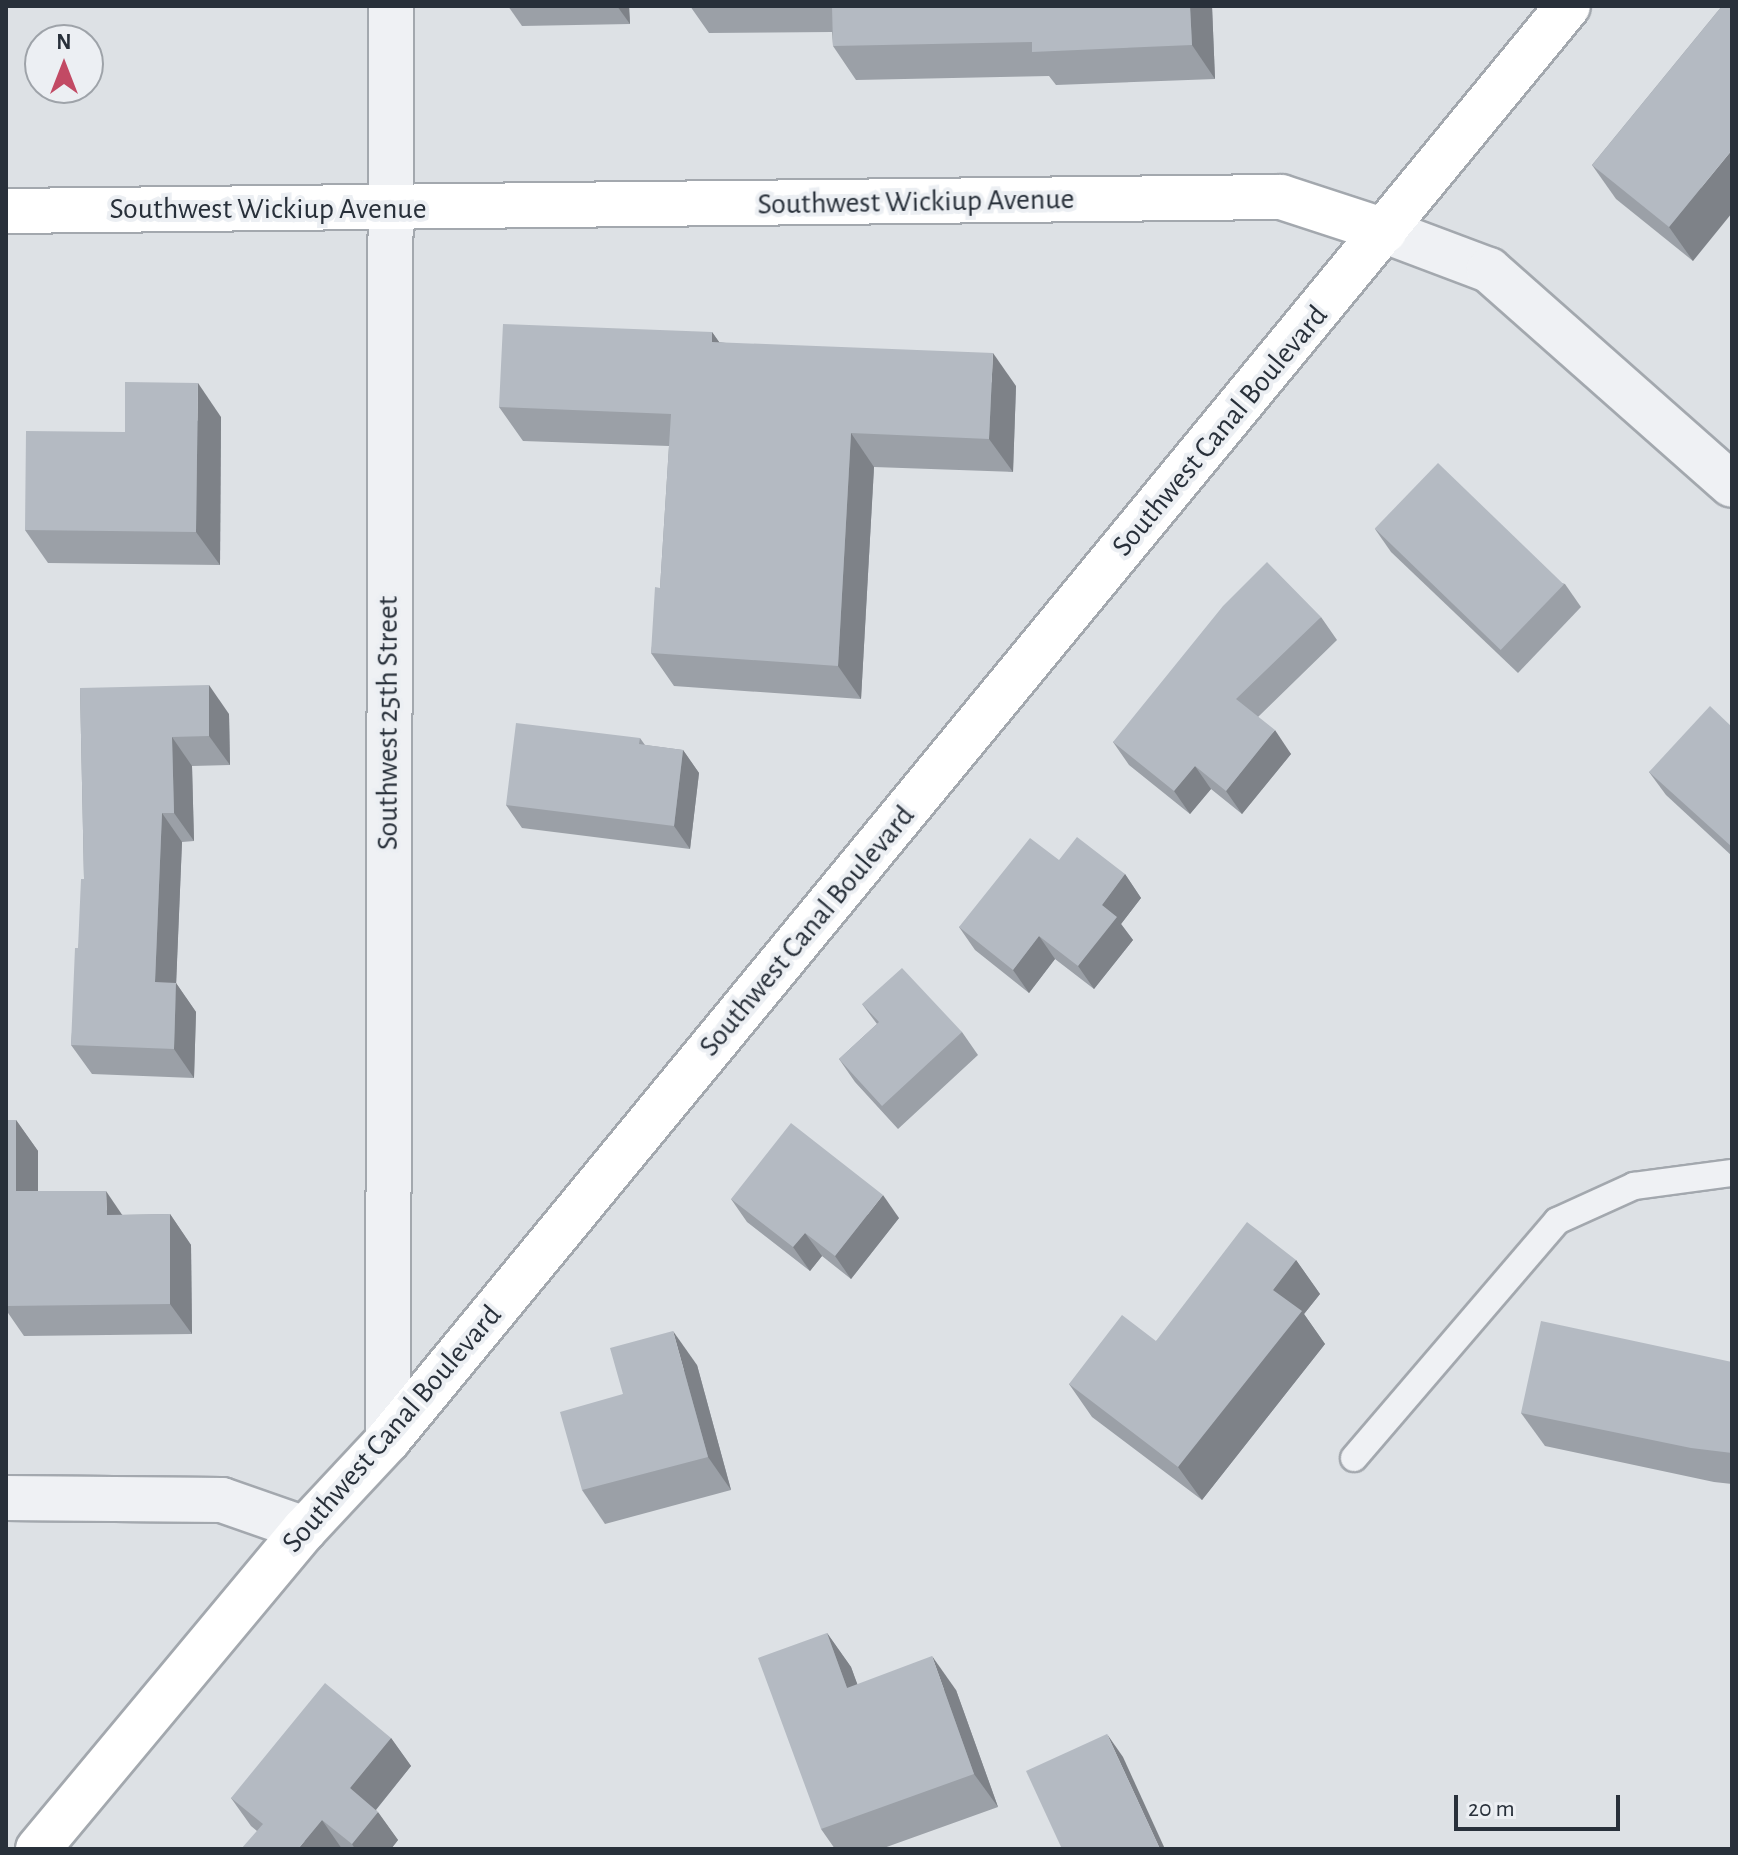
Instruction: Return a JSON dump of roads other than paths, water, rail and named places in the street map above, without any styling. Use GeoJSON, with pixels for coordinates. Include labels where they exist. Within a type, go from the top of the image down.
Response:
{"type":"FeatureCollection","features":[{"type":"Feature","properties":{"kind":"main road","name":"Southwest Canal Boulevard"},"geometry":{"type":"LineString","coordinates":[[38,1849],[305,1529],[388,1440],[1568,6]]}},
{"type":"Feature","properties":{"kind":"main road","name":"Southwest Wickiup Avenue"},"geometry":{"type":"LineString","coordinates":[[6,211],[1281,197],[1385,231]]}},
{"type":"Feature","properties":{"kind":"street","name":"Southwest 25th Street"},"geometry":{"type":"LineString","coordinates":[[388,1440],[388,209],[391,6]]}},
{"type":"Feature","properties":{"kind":"street","name":"Southwest Wickiup Avenue"},"geometry":{"type":"LineString","coordinates":[[1385,231],[1489,270],[1732,485]]}},
{"type":"Feature","properties":{"kind":"street"},"geometry":{"type":"LineString","coordinates":[[6,1498],[222,1500],[305,1529]]}},
{"type":"Feature","properties":{"kind":"lane"},"geometry":{"type":"LineString","coordinates":[[1354,1458],[1557,1221],[1634,1186],[1732,1173]]}}]}
